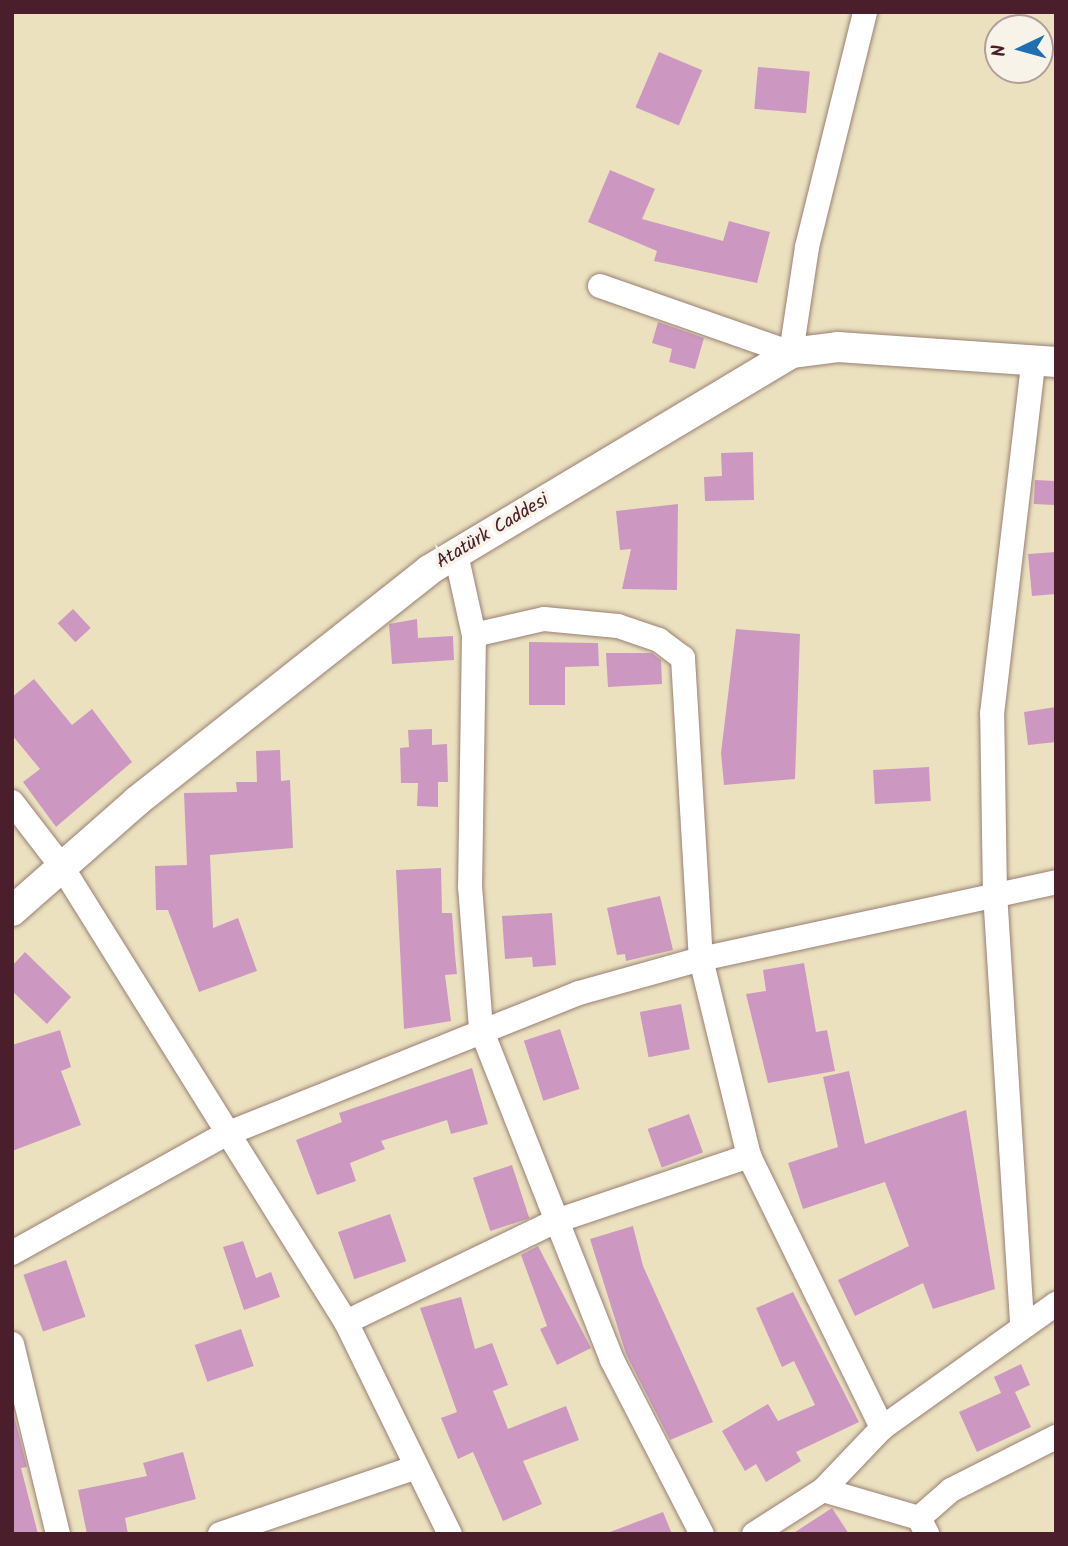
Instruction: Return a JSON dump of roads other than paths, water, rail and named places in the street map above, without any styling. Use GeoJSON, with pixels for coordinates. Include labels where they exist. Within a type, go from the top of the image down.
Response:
{"type":"FeatureCollection","features":[{"type":"Feature","properties":{"kind":"street"},"geometry":{"type":"LineString","coordinates":[[600,286],[791,353],[807,247],[864,12]]}},
{"type":"Feature","properties":{"kind":"street","name":"Atatürk Caddesi"},"geometry":{"type":"LineString","coordinates":[[12,911],[148,792],[456,554],[791,353],[838,347],[1045,360]]}},
{"type":"Feature","properties":{"kind":"street"},"geometry":{"type":"LineString","coordinates":[[1022,1322],[995,895],[992,714],[1045,360]]}},
{"type":"Feature","properties":{"kind":"street"},"geometry":{"type":"LineString","coordinates":[[456,554],[474,635],[470,886],[481,1029],[612,1360],[702,1534]]}},
{"type":"Feature","properties":{"kind":"street"},"geometry":{"type":"LineString","coordinates":[[474,635],[544,619],[618,626],[659,640],[682,658],[701,959],[749,1156],[882,1429]]}},
{"type":"Feature","properties":{"kind":"street"},"geometry":{"type":"LineString","coordinates":[[12,802],[62,867],[224,1135],[346,1322],[414,1468],[450,1534]]}},
{"type":"Feature","properties":{"kind":"street"},"geometry":{"type":"LineString","coordinates":[[12,1253],[224,1135],[481,1029],[701,959],[1056,882]]}},
{"type":"Feature","properties":{"kind":"street"},"geometry":{"type":"LineString","coordinates":[[346,1322],[556,1221],[749,1156]]}},
{"type":"Feature","properties":{"kind":"street"},"geometry":{"type":"LineString","coordinates":[[754,1534],[823,1489],[882,1429],[1022,1322],[1056,1304]]}},
{"type":"Feature","properties":{"kind":"street"},"geometry":{"type":"LineString","coordinates":[[12,1344],[58,1534]]}},
{"type":"Feature","properties":{"kind":"street"},"geometry":{"type":"LineString","coordinates":[[823,1489],[923,1526],[951,1490],[1056,1437]]}},
{"type":"Feature","properties":{"kind":"street"},"geometry":{"type":"LineString","coordinates":[[220,1534],[414,1468]]}}]}
